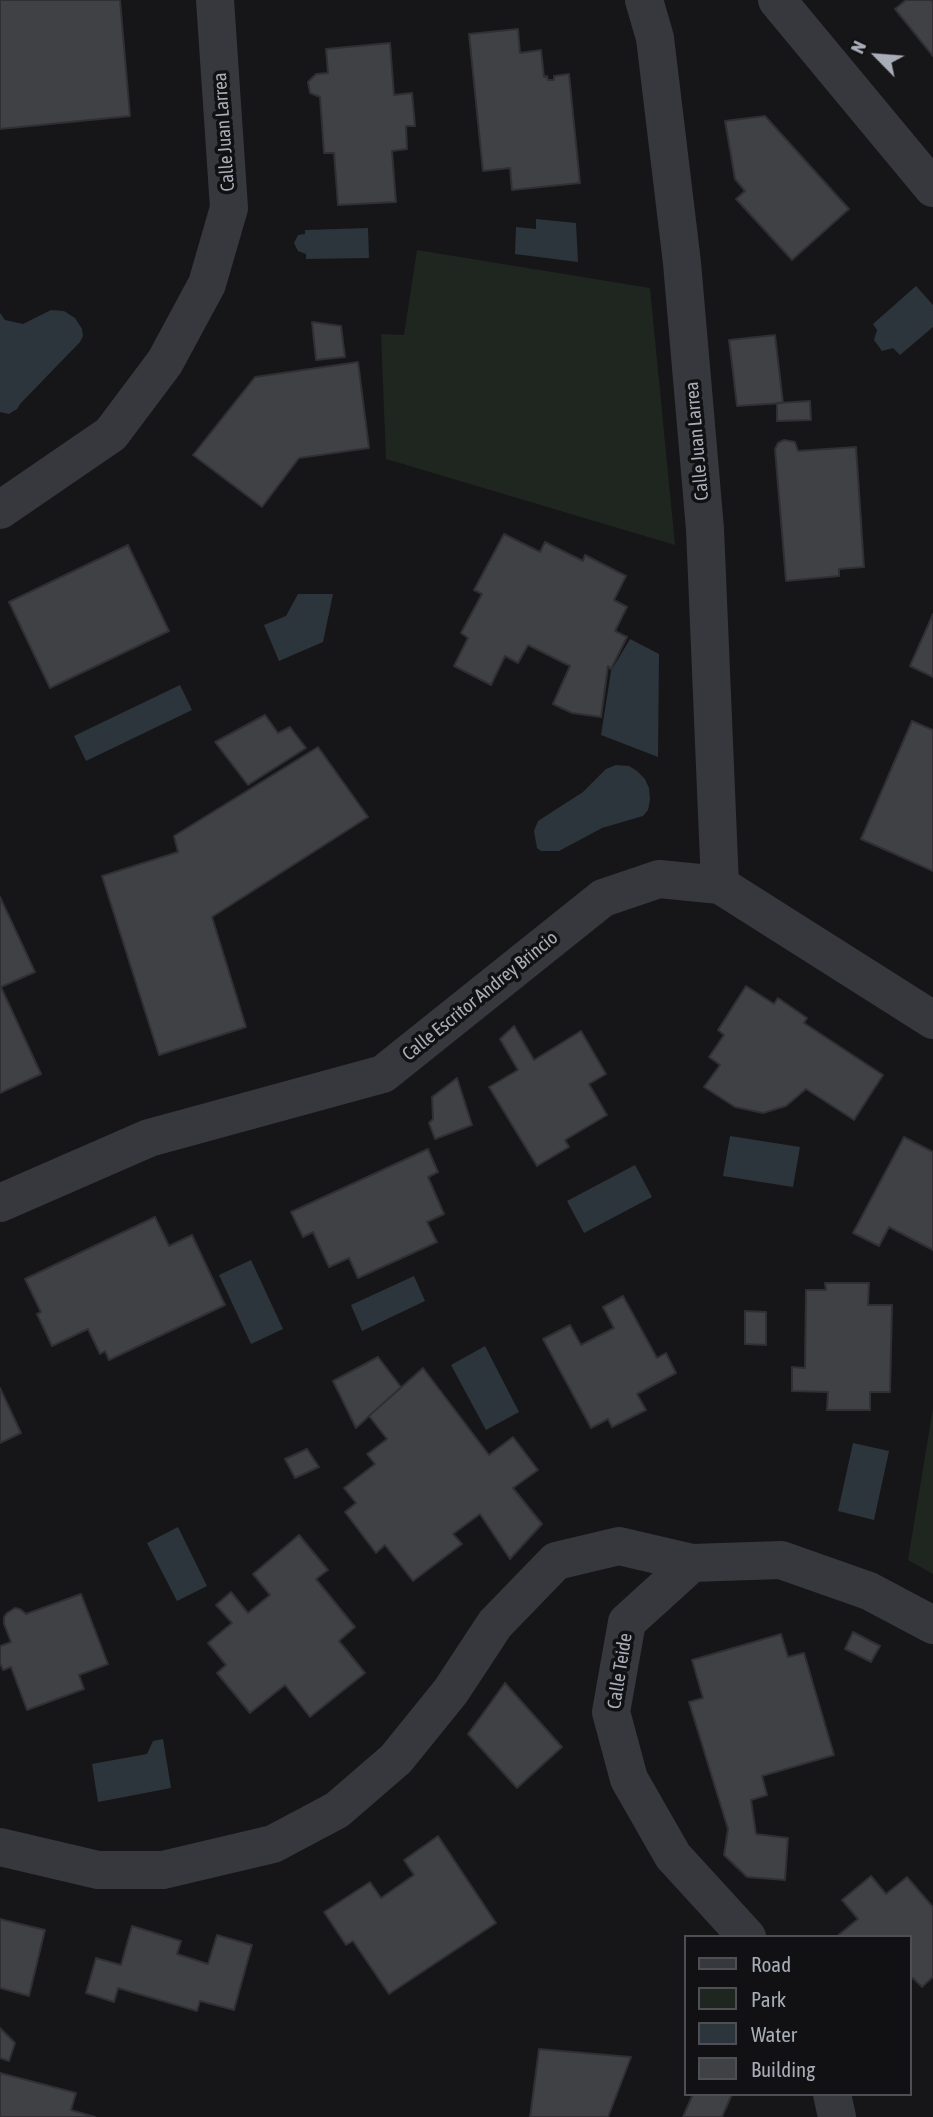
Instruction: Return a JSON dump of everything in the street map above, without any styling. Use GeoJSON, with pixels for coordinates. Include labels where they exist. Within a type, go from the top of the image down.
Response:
{"type":"FeatureCollection","features":[{"type":"Feature","properties":{"kind":"street","name":"Calle Juan Larrea"},"geometry":{"type":"LineString","coordinates":[[0,510],[111,434],[165,362],[207,284],[229,208],[215,0]]}},
{"type":"Feature","properties":{"kind":"street","name":"Calle Juan Larrea"},"geometry":{"type":"LineString","coordinates":[[644,0],[655,38],[682,263],[705,529],[720,885]]}},
{"type":"Feature","properties":{"kind":"street"},"geometry":{"type":"LineString","coordinates":[[777,0],[933,188]]}},
{"type":"Feature","properties":{"kind":"street","name":"Calle Escritor Andrey Brincio"},"geometry":{"type":"LineString","coordinates":[[0,1203],[149,1138],[383,1074],[603,898],[659,878],[720,885],[933,1020]]}},
{"type":"Feature","properties":{"kind":"street"},"geometry":{"type":"LineString","coordinates":[[0,1847],[98,1870],[163,1870],[273,1844],[337,1810],[396,1759],[451,1691],[495,1624],[556,1561],[618,1546],[692,1563],[781,1560],[869,1591],[933,1625]]}},
{"type":"Feature","properties":{"kind":"street","name":"Calle Teide"},"geometry":{"type":"LineString","coordinates":[[692,1563],[627,1622],[611,1712],[629,1779],[673,1856],[745,1935]]}},
{"type":"Feature","properties":{"kind":"street"},"geometry":{"type":"LineString","coordinates":[[832,2096],[837,2117]]}},
{"type":"Feature","properties":{"kind":"green space"},"geometry":{"type":"Polygon","coordinates":[[[417,250],[650,288],[675,545],[386,459],[381,334],[404,335],[417,250]]]}},
{"type":"Feature","properties":{"kind":"green space"},"geometry":{"type":"Polygon","coordinates":[[[933,1408],[933,1574],[908,1560],[933,1408]]]}},
{"type":"Feature","properties":{"kind":"water"},"geometry":{"type":"Polygon","coordinates":[[[536,219],[576,223],[578,262],[515,254],[516,227],[536,229],[536,219]]]}},
{"type":"Feature","properties":{"kind":"water"},"geometry":{"type":"Polygon","coordinates":[[[368,228],[369,258],[306,259],[306,254],[298,251],[294,243],[298,235],[305,234],[305,230],[368,228]]]}},
{"type":"Feature","properties":{"kind":"water"},"geometry":{"type":"Polygon","coordinates":[[[916,286],[933,305],[933,327],[900,355],[893,348],[882,351],[874,340],[877,330],[873,324],[916,286]]]}},
{"type":"Feature","properties":{"kind":"water"},"geometry":{"type":"Polygon","coordinates":[[[51,310],[64,311],[75,318],[82,329],[80,342],[17,409],[9,414],[0,412],[0,313],[5,320],[23,324],[51,310]]]}},
{"type":"Feature","properties":{"kind":"water"},"geometry":{"type":"Polygon","coordinates":[[[298,594],[333,594],[323,642],[279,661],[264,625],[286,616],[298,594]]]}},
{"type":"Feature","properties":{"kind":"water"},"geometry":{"type":"Polygon","coordinates":[[[630,639],[659,654],[658,757],[601,735],[611,671],[630,639]]]}},
{"type":"Feature","properties":{"kind":"water"},"geometry":{"type":"Polygon","coordinates":[[[180,685],[192,710],[86,761],[74,736],[180,685]]]}},
{"type":"Feature","properties":{"kind":"water"},"geometry":{"type":"Polygon","coordinates":[[[616,765],[629,766],[645,779],[650,800],[648,810],[643,816],[602,828],[559,851],[541,851],[537,848],[534,831],[538,821],[583,792],[606,769],[616,765]]]}},
{"type":"Feature","properties":{"kind":"water"},"geometry":{"type":"Polygon","coordinates":[[[730,1136],[800,1147],[793,1187],[723,1176],[730,1136]]]}},
{"type":"Feature","properties":{"kind":"water"},"geometry":{"type":"Polygon","coordinates":[[[635,1165],[652,1197],[584,1233],[567,1201],[635,1165]]]}},
{"type":"Feature","properties":{"kind":"water"},"geometry":{"type":"Polygon","coordinates":[[[251,1260],[283,1329],[251,1344],[219,1275],[251,1260]]]}},
{"type":"Feature","properties":{"kind":"water"},"geometry":{"type":"Polygon","coordinates":[[[414,1276],[425,1301],[362,1331],[351,1305],[414,1276]]]}},
{"type":"Feature","properties":{"kind":"water"},"geometry":{"type":"Polygon","coordinates":[[[485,1346],[519,1412],[486,1430],[451,1365],[485,1346]]]}},
{"type":"Feature","properties":{"kind":"water"},"geometry":{"type":"Polygon","coordinates":[[[853,1443],[889,1451],[874,1520],[838,1511],[853,1443]]]}},
{"type":"Feature","properties":{"kind":"water"},"geometry":{"type":"Polygon","coordinates":[[[178,1527],[207,1586],[177,1601],[147,1543],[178,1527]]]}},
{"type":"Feature","properties":{"kind":"water"},"geometry":{"type":"Polygon","coordinates":[[[163,1739],[171,1788],[98,1802],[92,1764],[147,1754],[153,1741],[163,1739]]]}},
{"type":"Feature","properties":{"kind":"building"},"geometry":{"type":"Polygon","coordinates":[[[0,0],[120,0],[130,116],[0,129],[0,0]]]}},
{"type":"Feature","properties":{"kind":"building"},"geometry":{"type":"Polygon","coordinates":[[[906,0],[933,2],[933,56],[895,9],[906,0]]]}},
{"type":"Feature","properties":{"kind":"building"},"geometry":{"type":"Polygon","coordinates":[[[518,29],[520,53],[541,50],[544,77],[554,80],[554,76],[569,74],[580,183],[512,190],[510,168],[483,171],[469,34],[518,29]]]}},
{"type":"Feature","properties":{"kind":"building"},"geometry":{"type":"Polygon","coordinates":[[[390,43],[394,95],[412,93],[415,126],[406,126],[407,149],[392,151],[396,202],[338,205],[334,153],[324,153],[320,97],[310,93],[308,82],[316,74],[328,73],[326,49],[390,43]]]}},
{"type":"Feature","properties":{"kind":"building"},"geometry":{"type":"Polygon","coordinates":[[[765,116],[849,209],[792,260],[736,199],[745,191],[735,179],[725,121],[765,116]]]}},
{"type":"Feature","properties":{"kind":"building"},"geometry":{"type":"Polygon","coordinates":[[[312,322],[341,326],[345,357],[316,360],[312,322]]]}},
{"type":"Feature","properties":{"kind":"building"},"geometry":{"type":"Polygon","coordinates":[[[775,335],[783,403],[737,406],[729,340],[775,335]]]}},
{"type":"Feature","properties":{"kind":"building"},"geometry":{"type":"Polygon","coordinates":[[[358,362],[369,448],[299,458],[262,507],[193,455],[255,377],[358,362]]]}},
{"type":"Feature","properties":{"kind":"building"},"geometry":{"type":"Polygon","coordinates":[[[810,401],[811,420],[777,421],[777,403],[810,401]]]}},
{"type":"Feature","properties":{"kind":"building"},"geometry":{"type":"Polygon","coordinates":[[[784,440],[795,442],[798,451],[856,447],[864,567],[839,569],[839,576],[786,581],[775,449],[778,443],[784,440]]]}},
{"type":"Feature","properties":{"kind":"building"},"geometry":{"type":"Polygon","coordinates":[[[504,534],[540,552],[545,542],[583,561],[585,555],[626,576],[614,600],[627,607],[615,631],[627,637],[611,669],[608,666],[601,717],[572,713],[553,704],[570,666],[528,645],[518,663],[505,656],[491,685],[454,666],[468,638],[461,633],[482,594],[474,590],[504,534]]]}},
{"type":"Feature","properties":{"kind":"building"},"geometry":{"type":"Polygon","coordinates":[[[128,545],[169,631],[50,688],[9,602],[128,545]]]}},
{"type":"Feature","properties":{"kind":"building"},"geometry":{"type":"Polygon","coordinates":[[[933,614],[933,677],[910,666],[933,614]]]}},
{"type":"Feature","properties":{"kind":"building"},"geometry":{"type":"Polygon","coordinates":[[[265,715],[278,733],[290,727],[306,748],[248,785],[215,742],[265,715]]]}},
{"type":"Feature","properties":{"kind":"building"},"geometry":{"type":"Polygon","coordinates":[[[912,721],[933,730],[933,871],[861,839],[912,721]]]}},
{"type":"Feature","properties":{"kind":"building"},"geometry":{"type":"Polygon","coordinates":[[[318,747],[368,817],[212,917],[246,1027],[159,1055],[102,876],[178,852],[174,836],[318,747]]]}},
{"type":"Feature","properties":{"kind":"building"},"geometry":{"type":"Polygon","coordinates":[[[0,897],[35,972],[1,987],[41,1074],[0,1093],[0,897]]]}},
{"type":"Feature","properties":{"kind":"building"},"geometry":{"type":"Polygon","coordinates":[[[746,986],[774,1004],[778,998],[807,1018],[804,1023],[883,1075],[854,1120],[806,1089],[786,1106],[763,1113],[735,1107],[704,1087],[720,1065],[709,1057],[724,1035],[718,1030],[746,986]]]}},
{"type":"Feature","properties":{"kind":"building"},"geometry":{"type":"Polygon","coordinates":[[[514,1026],[534,1060],[581,1031],[606,1074],[589,1084],[607,1115],[565,1140],[569,1147],[537,1166],[489,1087],[518,1070],[500,1039],[514,1026]]]}},
{"type":"Feature","properties":{"kind":"building"},"geometry":{"type":"Polygon","coordinates":[[[457,1078],[472,1125],[435,1139],[429,1123],[433,1119],[432,1097],[457,1078]]]}},
{"type":"Feature","properties":{"kind":"building"},"geometry":{"type":"Polygon","coordinates":[[[904,1137],[933,1152],[933,1250],[889,1227],[879,1246],[853,1233],[904,1137]]]}},
{"type":"Feature","properties":{"kind":"building"},"geometry":{"type":"Polygon","coordinates":[[[428,1149],[438,1172],[428,1177],[444,1214],[427,1222],[437,1242],[358,1278],[349,1258],[329,1267],[313,1232],[303,1237],[291,1212],[428,1149]]]}},
{"type":"Feature","properties":{"kind":"building"},"geometry":{"type":"Polygon","coordinates":[[[155,1217],[169,1246],[192,1235],[225,1305],[109,1360],[105,1351],[100,1354],[88,1329],[52,1346],[37,1314],[41,1312],[25,1279],[155,1217]]]}},
{"type":"Feature","properties":{"kind":"building"},"geometry":{"type":"Polygon","coordinates":[[[825,1283],[869,1283],[868,1305],[892,1305],[890,1392],[870,1392],[870,1410],[827,1410],[828,1392],[792,1391],[792,1367],[805,1368],[806,1290],[826,1290],[825,1283]]]}},
{"type":"Feature","properties":{"kind":"building"},"geometry":{"type":"Polygon","coordinates":[[[623,1296],[657,1358],[666,1353],[676,1373],[637,1394],[646,1410],[612,1427],[608,1419],[591,1428],[543,1339],[570,1325],[581,1345],[614,1328],[603,1307],[623,1296]]]}},
{"type":"Feature","properties":{"kind":"building"},"geometry":{"type":"Polygon","coordinates":[[[745,1311],[766,1312],[766,1345],[745,1344],[745,1311]]]}},
{"type":"Feature","properties":{"kind":"building"},"geometry":{"type":"Polygon","coordinates":[[[378,1357],[401,1387],[356,1428],[333,1381],[378,1357]]]}},
{"type":"Feature","properties":{"kind":"building"},"geometry":{"type":"Polygon","coordinates":[[[423,1368],[489,1455],[513,1437],[538,1470],[513,1488],[542,1524],[510,1559],[480,1514],[453,1534],[462,1544],[413,1581],[385,1545],[376,1553],[345,1512],[356,1503],[344,1488],[375,1464],[367,1454],[387,1439],[369,1416],[423,1368]]]}},
{"type":"Feature","properties":{"kind":"building"},"geometry":{"type":"Polygon","coordinates":[[[0,1388],[21,1433],[0,1443],[0,1388]]]}},
{"type":"Feature","properties":{"kind":"building"},"geometry":{"type":"Polygon","coordinates":[[[307,1449],[319,1467],[295,1478],[285,1459],[307,1449]]]}},
{"type":"Feature","properties":{"kind":"building"},"geometry":{"type":"Polygon","coordinates":[[[299,1535],[328,1570],[316,1579],[355,1627],[339,1641],[365,1673],[310,1717],[285,1685],[250,1713],[217,1673],[226,1665],[208,1643],[232,1623],[216,1605],[231,1592],[248,1613],[270,1595],[253,1574],[299,1535]]]}},
{"type":"Feature","properties":{"kind":"building"},"geometry":{"type":"Polygon","coordinates":[[[81,1594],[108,1664],[79,1675],[84,1689],[27,1710],[11,1667],[3,1670],[0,1663],[0,1646],[11,1642],[4,1617],[15,1608],[26,1614],[81,1594]]]}},
{"type":"Feature","properties":{"kind":"building"},"geometry":{"type":"Polygon","coordinates":[[[853,1632],[880,1646],[871,1662],[845,1649],[853,1632]]]}},
{"type":"Feature","properties":{"kind":"building"},"geometry":{"type":"Polygon","coordinates":[[[781,1634],[788,1657],[804,1653],[834,1755],[762,1776],[767,1795],[751,1800],[756,1834],[788,1838],[785,1880],[747,1877],[724,1855],[728,1829],[689,1702],[703,1698],[692,1660],[781,1634]]]}},
{"type":"Feature","properties":{"kind":"building"},"geometry":{"type":"Polygon","coordinates":[[[505,1683],[562,1747],[517,1788],[468,1734],[505,1683]]]}},
{"type":"Feature","properties":{"kind":"building"},"geometry":{"type":"Polygon","coordinates":[[[438,1836],[496,1923],[389,1994],[353,1941],[346,1945],[324,1912],[370,1882],[381,1898],[414,1875],[404,1860],[438,1836]]]}},
{"type":"Feature","properties":{"kind":"building"},"geometry":{"type":"Polygon","coordinates":[[[871,1876],[886,1894],[907,1877],[933,1907],[933,1977],[922,1987],[912,1979],[912,1935],[838,1935],[858,1919],[842,1900],[871,1876]]]}},
{"type":"Feature","properties":{"kind":"building"},"geometry":{"type":"Polygon","coordinates":[[[0,1919],[45,1930],[29,1996],[0,1988],[0,1919]]]}},
{"type":"Feature","properties":{"kind":"building"},"geometry":{"type":"Polygon","coordinates":[[[132,1926],[181,1941],[177,1954],[208,1964],[217,1935],[252,1945],[234,2010],[200,2001],[197,2011],[118,1988],[114,2002],[86,1993],[96,1958],[121,1965],[132,1926]]]}},
{"type":"Feature","properties":{"kind":"building"},"geometry":{"type":"Polygon","coordinates":[[[0,2028],[15,2043],[9,2061],[0,2058],[0,2028]]]}},
{"type":"Feature","properties":{"kind":"building"},"geometry":{"type":"Polygon","coordinates":[[[539,2049],[631,2057],[608,2117],[530,2117],[539,2049]]]}},
{"type":"Feature","properties":{"kind":"building"},"geometry":{"type":"Polygon","coordinates":[[[0,2073],[76,2093],[71,2110],[95,2117],[0,2117],[0,2073]]]}},
{"type":"Feature","properties":{"kind":"building"},"geometry":{"type":"Polygon","coordinates":[[[692,2096],[731,2096],[722,2117],[683,2117],[692,2096]]]}}]}
